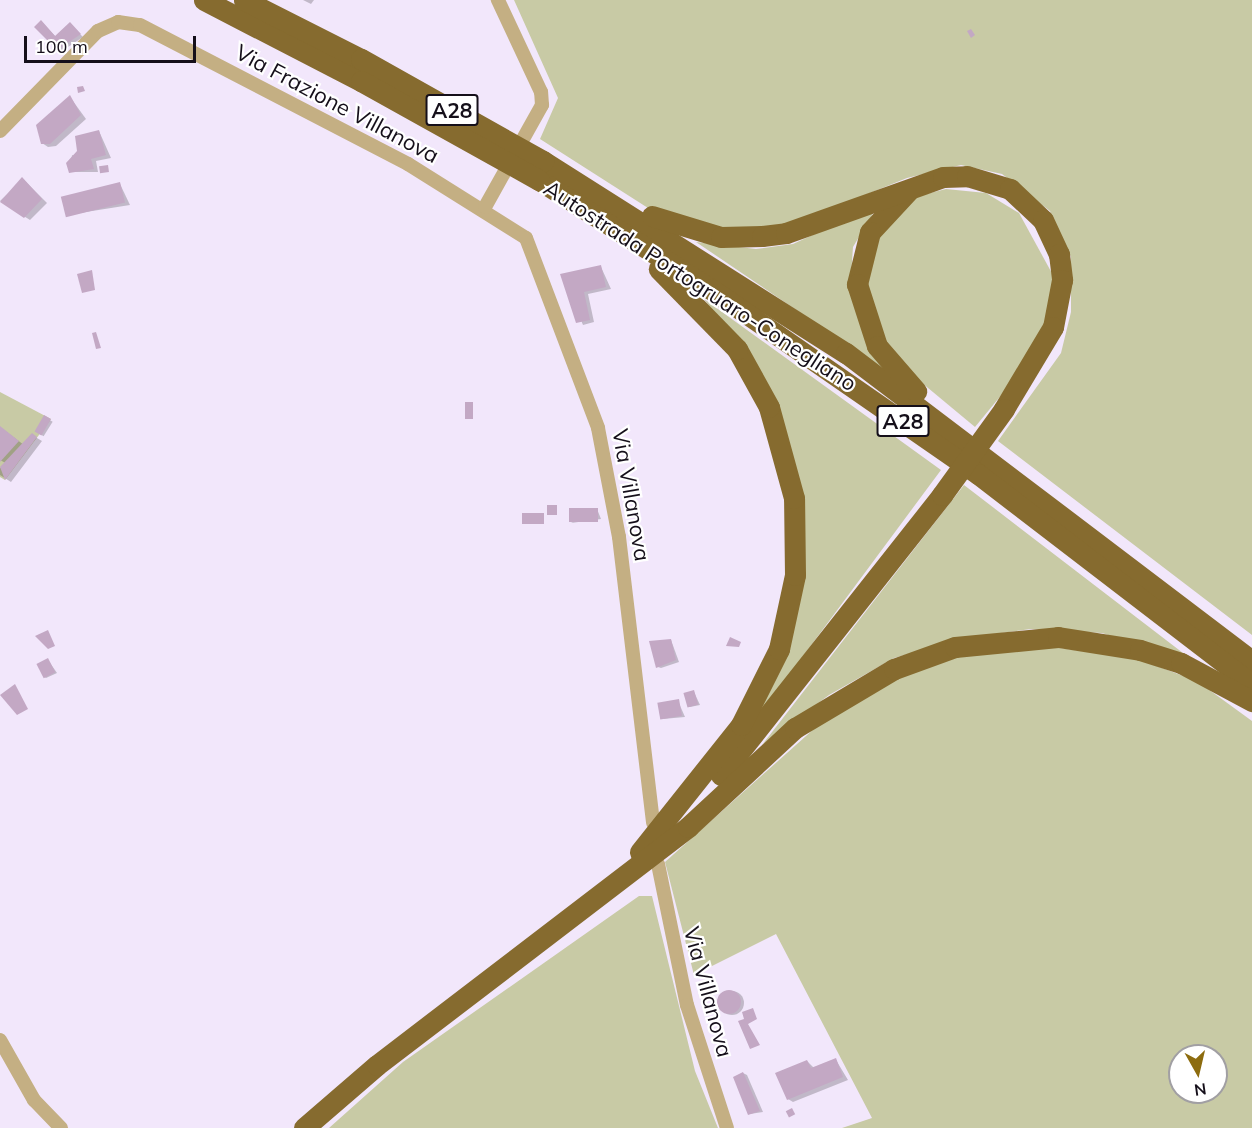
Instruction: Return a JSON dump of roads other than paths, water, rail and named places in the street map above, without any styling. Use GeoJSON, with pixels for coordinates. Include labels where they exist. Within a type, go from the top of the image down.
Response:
{"type":"FeatureCollection","features":[{"type":"Feature","properties":{"kind":"highway","name":"Autostrada Portogruaro-Conegliano"},"geometry":{"type":"LineString","coordinates":[[204,0],[541,171],[584,185],[846,353],[1112,550],[1252,661]]}},
{"type":"Feature","properties":{"kind":"highway","name":"Autostrada Portogruaro-Conegliano"},"geometry":{"type":"LineString","coordinates":[[244,0],[361,59],[541,171],[581,207],[978,474],[1252,684]]}},
{"type":"Feature","properties":{"kind":"highway"},"geometry":{"type":"LineString","coordinates":[[584,185],[665,221],[740,237],[786,232],[920,182],[967,176],[1010,189],[1043,220],[1059,254],[1062,280],[1053,327],[1004,409],[942,495],[707,792],[608,889]]}},
{"type":"Feature","properties":{"kind":"highway"},"geometry":{"type":"LineString","coordinates":[[920,182],[880,216],[862,250],[860,304],[877,346],[915,390],[1039,484],[1112,550]]}},
{"type":"Feature","properties":{"kind":"highway"},"geometry":{"type":"LineString","coordinates":[[581,207],[675,284],[737,349],[779,434],[796,536],[788,614],[764,683],[720,758],[608,889]]}},
{"type":"Feature","properties":{"kind":"highway"},"geometry":{"type":"LineString","coordinates":[[304,1128],[377,1065],[608,889],[822,710],[894,669],[955,647],[1023,638],[1099,642],[1181,663],[1252,701]]}},
{"type":"Feature","properties":{"kind":"street"},"geometry":{"type":"LineString","coordinates":[[485,207],[542,105],[541,92],[498,0]]}},
{"type":"Feature","properties":{"kind":"street","name":"Via Frazione Villanova"},"geometry":{"type":"LineString","coordinates":[[0,131],[98,31],[118,21],[140,25],[485,207]]}},
{"type":"Feature","properties":{"kind":"street","name":"Via Villanova"},"geometry":{"type":"LineString","coordinates":[[485,207],[526,238],[598,428],[619,537],[653,823]]}},
{"type":"Feature","properties":{"kind":"street","name":"Via Villanova"},"geometry":{"type":"LineString","coordinates":[[658,864],[687,1005],[727,1128]]}},
{"type":"Feature","properties":{"kind":"street"},"geometry":{"type":"LineString","coordinates":[[0,1040],[34,1100],[61,1128]]}}]}
